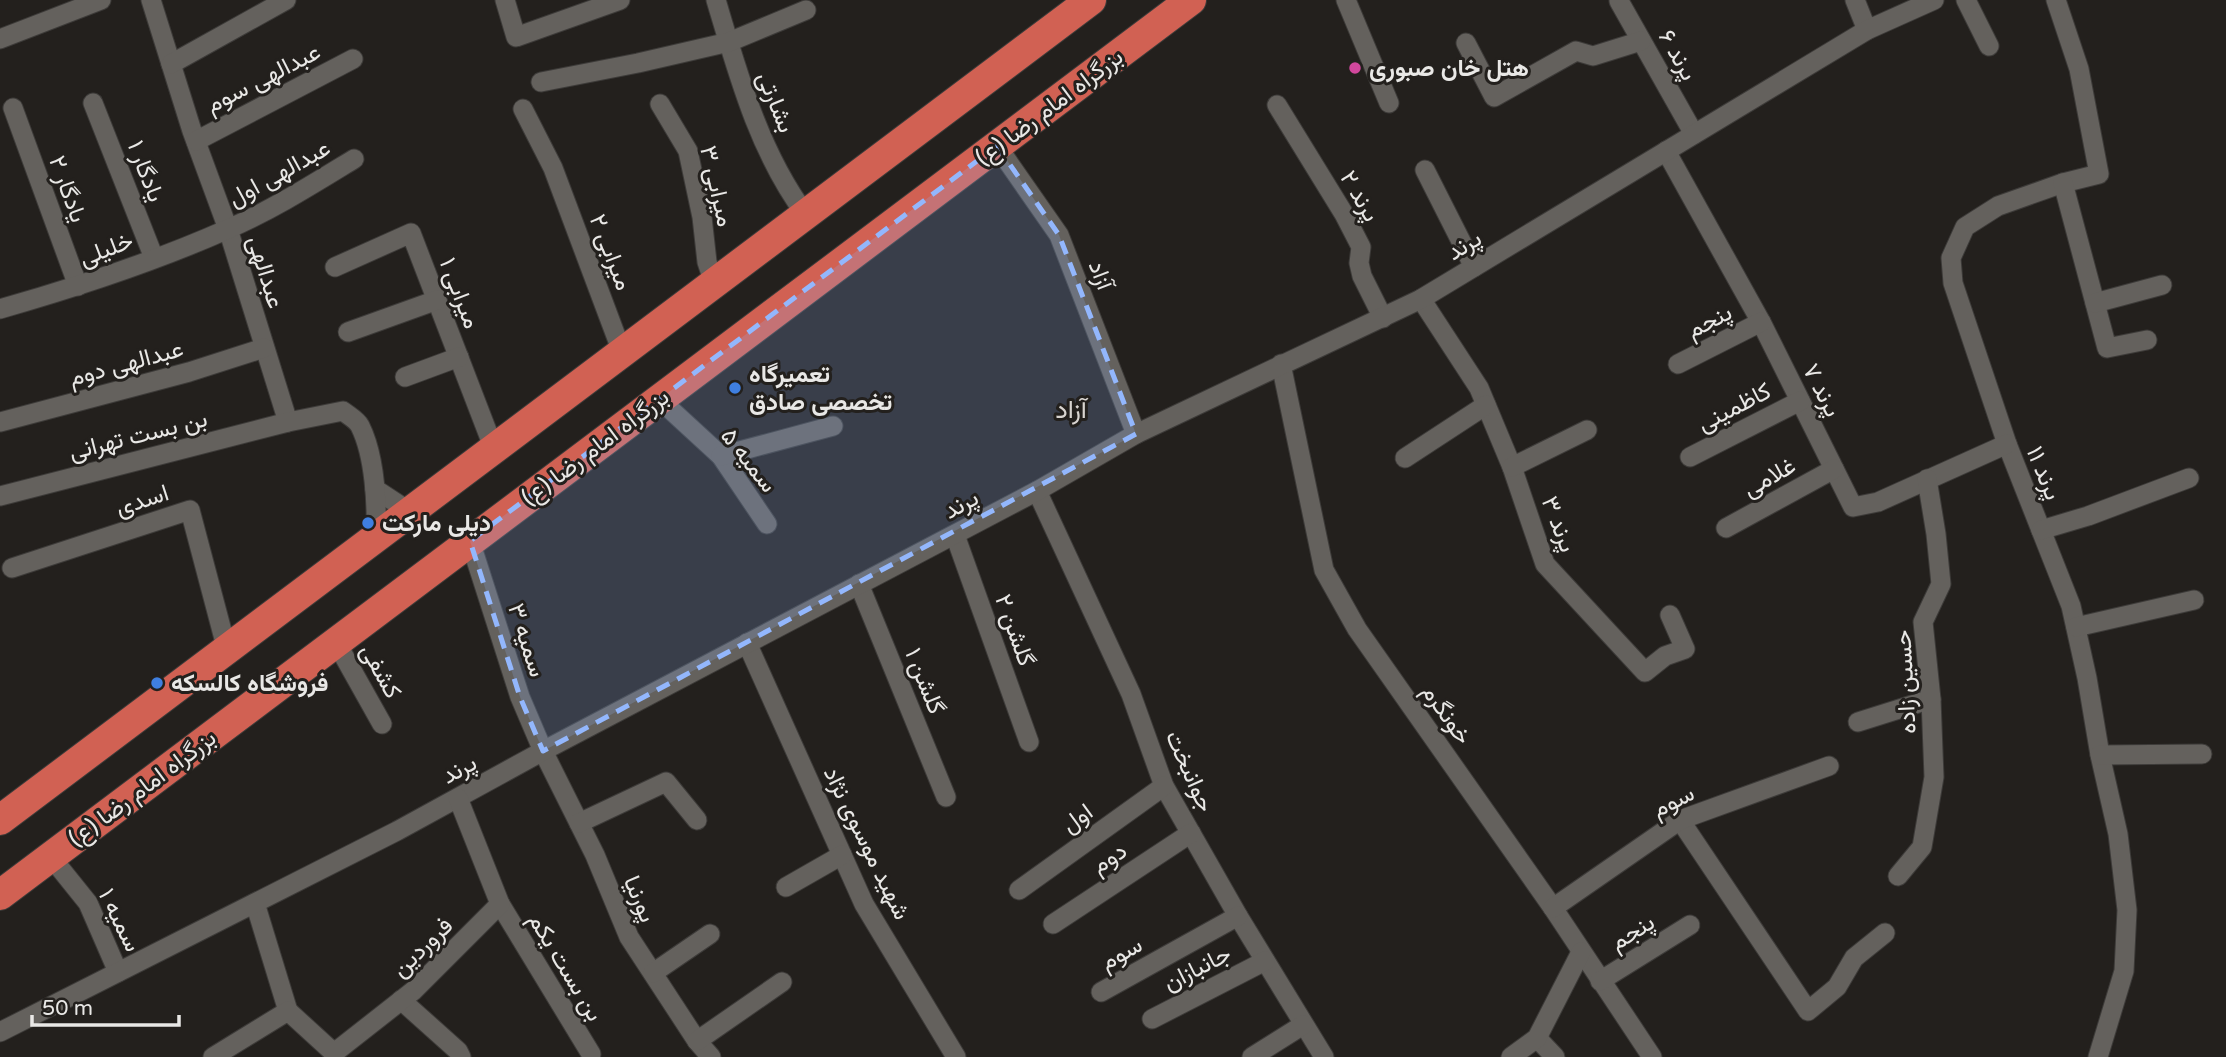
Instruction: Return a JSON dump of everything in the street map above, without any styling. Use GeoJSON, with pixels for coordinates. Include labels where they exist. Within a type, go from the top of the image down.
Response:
{"type":"FeatureCollection","features":[{"type":"Feature","properties":{"kind":"highway"},"geometry":{"type":"LineString","coordinates":[[0,820],[1091,0]]}},
{"type":"Feature","properties":{"kind":"highway","name":"بزرگراه امام رضا (ع)"},"geometry":{"type":"LineString","coordinates":[[0,895],[1191,0]]}},
{"type":"Feature","properties":{"kind":"street"},"geometry":{"type":"LineString","coordinates":[[0,39],[101,0]]}},
{"type":"Feature","properties":{"kind":"street","name":"عبدالهی"},"geometry":{"type":"LineString","coordinates":[[150,0],[228,229],[288,422]]}},
{"type":"Feature","properties":{"kind":"street"},"geometry":{"type":"LineString","coordinates":[[171,64],[286,0]]}},
{"type":"Feature","properties":{"kind":"street"},"geometry":{"type":"LineString","coordinates":[[505,0],[516,37],[620,0]]}},
{"type":"Feature","properties":{"kind":"street","name":"بشارتی"},"geometry":{"type":"LineString","coordinates":[[716,0],[744,96],[788,191],[806,215]]}},
{"type":"Feature","properties":{"kind":"street"},"geometry":{"type":"LineString","coordinates":[[1346,0],[1389,103]]}},
{"type":"Feature","properties":{"kind":"street"},"geometry":{"type":"LineString","coordinates":[[1855,0],[1867,30]]}},
{"type":"Feature","properties":{"kind":"street","name":"پرند"},"geometry":{"type":"LineString","coordinates":[[0,1032],[458,798],[1037,491],[1136,434],[1422,299],[1867,30],[1934,0]]}},
{"type":"Feature","properties":{"kind":"street"},"geometry":{"type":"LineString","coordinates":[[1966,0],[1989,46]]}},
{"type":"Feature","properties":{"kind":"street","name":"پرند ۱۱"},"geometry":{"type":"LineString","coordinates":[[2056,0],[2079,69],[2099,174],[2063,183],[1998,206],[1965,227],[1951,258],[1953,283],[2007,444],[2071,606],[2118,834],[2127,910],[2124,971],[2098,1057]]}},
{"type":"Feature","properties":{"kind":"street","name":"پرند ۶"},"geometry":{"type":"LineString","coordinates":[[1619,1],[1694,134]]}},
{"type":"Feature","properties":{"kind":"street"},"geometry":{"type":"LineString","coordinates":[[541,82],[729,42],[806,10]]}},
{"type":"Feature","properties":{"kind":"street"},"geometry":{"type":"LineString","coordinates":[[1466,43],[1494,97],[1576,51],[1594,57],[1641,41]]}},
{"type":"Feature","properties":{"kind":"street","name":"عبدالهی سوم"},"geometry":{"type":"LineString","coordinates":[[196,141],[353,59]]}},
{"type":"Feature","properties":{"kind":"street","name":"یادگار ۱"},"geometry":{"type":"LineString","coordinates":[[93,103],[154,258]]}},
{"type":"Feature","properties":{"kind":"street","name":"میرابی ۳"},"geometry":{"type":"LineString","coordinates":[[660,104],[688,151],[714,284]]}},
{"type":"Feature","properties":{"kind":"street","name":"پرند ۲"},"geometry":{"type":"LineString","coordinates":[[1277,105],[1361,247],[1359,263],[1362,276],[1383,318]]}},
{"type":"Feature","properties":{"kind":"street","name":"یادگار ۲"},"geometry":{"type":"LineString","coordinates":[[13,108],[78,286]]}},
{"type":"Feature","properties":{"kind":"street","name":"میرابی ۲"},"geometry":{"type":"LineString","coordinates":[[523,109],[553,168],[622,352]]}},
{"type":"Feature","properties":{"kind":"street","name":"آزاد"},"geometry":{"type":"LineString","coordinates":[[997,146],[1059,235],[1136,434]]}},
{"type":"Feature","properties":{"kind":"street","name":"پرند ۷"},"geometry":{"type":"LineString","coordinates":[[1665,151],[1761,323],[1853,507],[1878,502],[2007,444]]}},
{"type":"Feature","properties":{"kind":"street","name":"عبدالهی اول"},"geometry":{"type":"LineString","coordinates":[[228,229],[291,198],[354,159]]}},
{"type":"Feature","properties":{"kind":"street"},"geometry":{"type":"LineString","coordinates":[[1424,170],[1474,267]]}},
{"type":"Feature","properties":{"kind":"street"},"geometry":{"type":"LineString","coordinates":[[2063,183],[2107,348],[2147,341]]}},
{"type":"Feature","properties":{"kind":"street","name":"خلیلی"},"geometry":{"type":"LineString","coordinates":[[0,309],[78,286],[228,229]]}},
{"type":"Feature","properties":{"kind":"street","name":"میرابی ۱"},"geometry":{"type":"LineString","coordinates":[[335,267],[411,233],[494,449]]}},
{"type":"Feature","properties":{"kind":"street"},"geometry":{"type":"LineString","coordinates":[[2095,303],[2162,285]]}},
{"type":"Feature","properties":{"kind":"street","name":"پرند ۳"},"geometry":{"type":"LineString","coordinates":[[1422,299],[1479,388],[1512,467],[1545,564],[1645,672],[1665,656],[1685,649],[1670,615]]}},
{"type":"Feature","properties":{"kind":"street"},"geometry":{"type":"LineString","coordinates":[[348,332],[437,300]]}},
{"type":"Feature","properties":{"kind":"street","name":"پنجم"},"geometry":{"type":"LineString","coordinates":[[1678,364],[1761,323]]}},
{"type":"Feature","properties":{"kind":"street","name":"عبدالهی دوم"},"geometry":{"type":"LineString","coordinates":[[0,422],[189,372],[264,348]]}},
{"type":"Feature","properties":{"kind":"street"},"geometry":{"type":"LineString","coordinates":[[405,377],[459,357]]}},
{"type":"Feature","properties":{"kind":"street","name":"خونگرم"},"geometry":{"type":"LineString","coordinates":[[1281,364],[1329,580],[1357,629],[1553,908],[1652,1057]]}},
{"type":"Feature","properties":{"kind":"street","name":"سمیه ۵"},"geometry":{"type":"LineString","coordinates":[[659,400],[721,456],[767,524]]}},
{"type":"Feature","properties":{"kind":"street","name":"کاظمینی"},"geometry":{"type":"LineString","coordinates":[[1690,457],[1800,401]]}},
{"type":"Feature","properties":{"kind":"street"},"geometry":{"type":"LineString","coordinates":[[1405,458],[1486,405]]}},
{"type":"Feature","properties":{"kind":"street"},"geometry":{"type":"LineString","coordinates":[[288,422],[343,411],[359,424],[368,449],[375,489],[376,538]]}},
{"type":"Feature","properties":{"kind":"street","name":"بن بست تهرانی"},"geometry":{"type":"LineString","coordinates":[[0,496],[288,422]]}},
{"type":"Feature","properties":{"kind":"street"},"geometry":{"type":"LineString","coordinates":[[721,456],[834,426]]}},
{"type":"Feature","properties":{"kind":"street"},"geometry":{"type":"LineString","coordinates":[[1512,467],[1587,430]]}},
{"type":"Feature","properties":{"kind":"street","name":"غلامی"},"geometry":{"type":"LineString","coordinates":[[1726,528],[1834,469]]}},
{"type":"Feature","properties":{"kind":"street"},"geometry":{"type":"LineString","coordinates":[[2041,530],[2088,516],[2189,478]]}},
{"type":"Feature","properties":{"kind":"street","name":"حسین زاده"},"geometry":{"type":"LineString","coordinates":[[1898,876],[1922,847],[1934,778],[1931,699],[1923,622],[1941,584],[1927,479]]}},
{"type":"Feature","properties":{"kind":"street"},"geometry":{"type":"LineString","coordinates":[[375,489],[410,512]]}},
{"type":"Feature","properties":{"kind":"street","name":"جوانبخت"},"geometry":{"type":"LineString","coordinates":[[1037,491],[1131,694],[1164,786],[1238,916],[1324,1057]]}},
{"type":"Feature","properties":{"kind":"street","name":"اسدی"},"geometry":{"type":"LineString","coordinates":[[12,568],[190,510],[227,650]]}},
{"type":"Feature","properties":{"kind":"street","name":"گلشن ۲"},"geometry":{"type":"LineString","coordinates":[[955,535],[1028,742]]}},
{"type":"Feature","properties":{"kind":"street","name":"سمیه ۳"},"geometry":{"type":"LineString","coordinates":[[470,541],[520,697],[543,751]]}},
{"type":"Feature","properties":{"kind":"street","name":"گلشن ۱"},"geometry":{"type":"LineString","coordinates":[[859,584],[946,797]]}},
{"type":"Feature","properties":{"kind":"street"},"geometry":{"type":"LineString","coordinates":[[2076,627],[2194,600]]}},
{"type":"Feature","properties":{"kind":"street","name":"کشفی"},"geometry":{"type":"LineString","coordinates":[[336,642],[382,724]]}},
{"type":"Feature","properties":{"kind":"street","name":"شهید موسوی نژاد"},"geometry":{"type":"LineString","coordinates":[[747,643],[864,904],[957,1057]]}},
{"type":"Feature","properties":{"kind":"street"},"geometry":{"type":"LineString","coordinates":[[1858,722],[1931,699]]}},
{"type":"Feature","properties":{"kind":"street","name":"پورنیا"},"geometry":{"type":"LineString","coordinates":[[543,751],[595,855],[629,937],[697,1041],[711,1057]]}},
{"type":"Feature","properties":{"kind":"street"},"geometry":{"type":"LineString","coordinates":[[2100,755],[2202,754]]}},
{"type":"Feature","properties":{"kind":"street","name":"سوم"},"geometry":{"type":"LineString","coordinates":[[1553,908],[1680,820],[1829,766]]}},
{"type":"Feature","properties":{"kind":"street"},"geometry":{"type":"LineString","coordinates":[[579,823],[666,782],[697,820]]}},
{"type":"Feature","properties":{"kind":"street","name":"اول"},"geometry":{"type":"LineString","coordinates":[[1019,890],[1164,786]]}},
{"type":"Feature","properties":{"kind":"street"},"geometry":{"type":"LineString","coordinates":[[458,798],[500,904]]}},
{"type":"Feature","properties":{"kind":"street"},"geometry":{"type":"LineString","coordinates":[[1680,820],[1808,1011],[1837,987],[1854,957],[1885,933]]}},
{"type":"Feature","properties":{"kind":"street","name":"دوم"},"geometry":{"type":"LineString","coordinates":[[1053,924],[1191,833]]}},
{"type":"Feature","properties":{"kind":"street"},"geometry":{"type":"LineString","coordinates":[[786,887],[842,855]]}},
{"type":"Feature","properties":{"kind":"street","name":"سمیه ۱"},"geometry":{"type":"LineString","coordinates":[[51,856],[88,904],[118,972]]}},
{"type":"Feature","properties":{"kind":"street","name":"فروردین"},"geometry":{"type":"LineString","coordinates":[[255,903],[288,1010],[334,1055],[413,990],[500,904]]}},
{"type":"Feature","properties":{"kind":"street","name":"بن بست یکم"},"geometry":{"type":"LineString","coordinates":[[500,904],[591,1054]]}},
{"type":"Feature","properties":{"kind":"street","name":"سوم"},"geometry":{"type":"LineString","coordinates":[[1101,992],[1238,916]]}},
{"type":"Feature","properties":{"kind":"street","name":"پنجم"},"geometry":{"type":"LineString","coordinates":[[1600,981],[1690,925]]}},
{"type":"Feature","properties":{"kind":"street"},"geometry":{"type":"LineString","coordinates":[[653,973],[710,934]]}},
{"type":"Feature","properties":{"kind":"street"},"geometry":{"type":"LineString","coordinates":[[1511,1057],[1537,1038],[1581,952]]}},
{"type":"Feature","properties":{"kind":"street","name":"جانبازان"},"geometry":{"type":"LineString","coordinates":[[1152,1019],[1265,961]]}},
{"type":"Feature","properties":{"kind":"street"},"geometry":{"type":"LineString","coordinates":[[697,1041],[782,982]]}},
{"type":"Feature","properties":{"kind":"street"},"geometry":{"type":"LineString","coordinates":[[401,1000],[458,1051],[461,1057]]}},
{"type":"Feature","properties":{"kind":"street"},"geometry":{"type":"LineString","coordinates":[[213,1057],[288,1010]]}},
{"type":"Feature","properties":{"kind":"street"},"geometry":{"type":"LineString","coordinates":[[1252,1057],[1303,1025]]}},
{"type":"Feature","properties":{"kind":"street"},"geometry":{"type":"LineString","coordinates":[[1537,1038],[1555,1057]]}},
{"type":"Feature","properties":{"kind":"highlighted area"},"geometry":{"type":"Polygon","coordinates":[[[997,146],[1059,235],[1136,434],[543,751],[520,697],[470,541],[997,146]]]}},
{"type":"Feature","properties":{"kind":"place","name":"هتل خان صبوری"},"geometry":{"type":"Point","coordinates":[1355,68]}},
{"type":"Feature","properties":{"kind":"place","name":"تعمیرگاه تخصصی صادق"},"geometry":{"type":"Point","coordinates":[735,388]}},
{"type":"Feature","properties":{"kind":"place","name":"دیلی مارکت"},"geometry":{"type":"Point","coordinates":[368,523]}},
{"type":"Feature","properties":{"kind":"place","name":"فروشگاه کالسکه"},"geometry":{"type":"Point","coordinates":[157,683]}},
{"type":"Feature","properties":{"kind":"district","name":"آزاد"},"geometry":{"type":"Point","coordinates":[1071,409]}}]}
